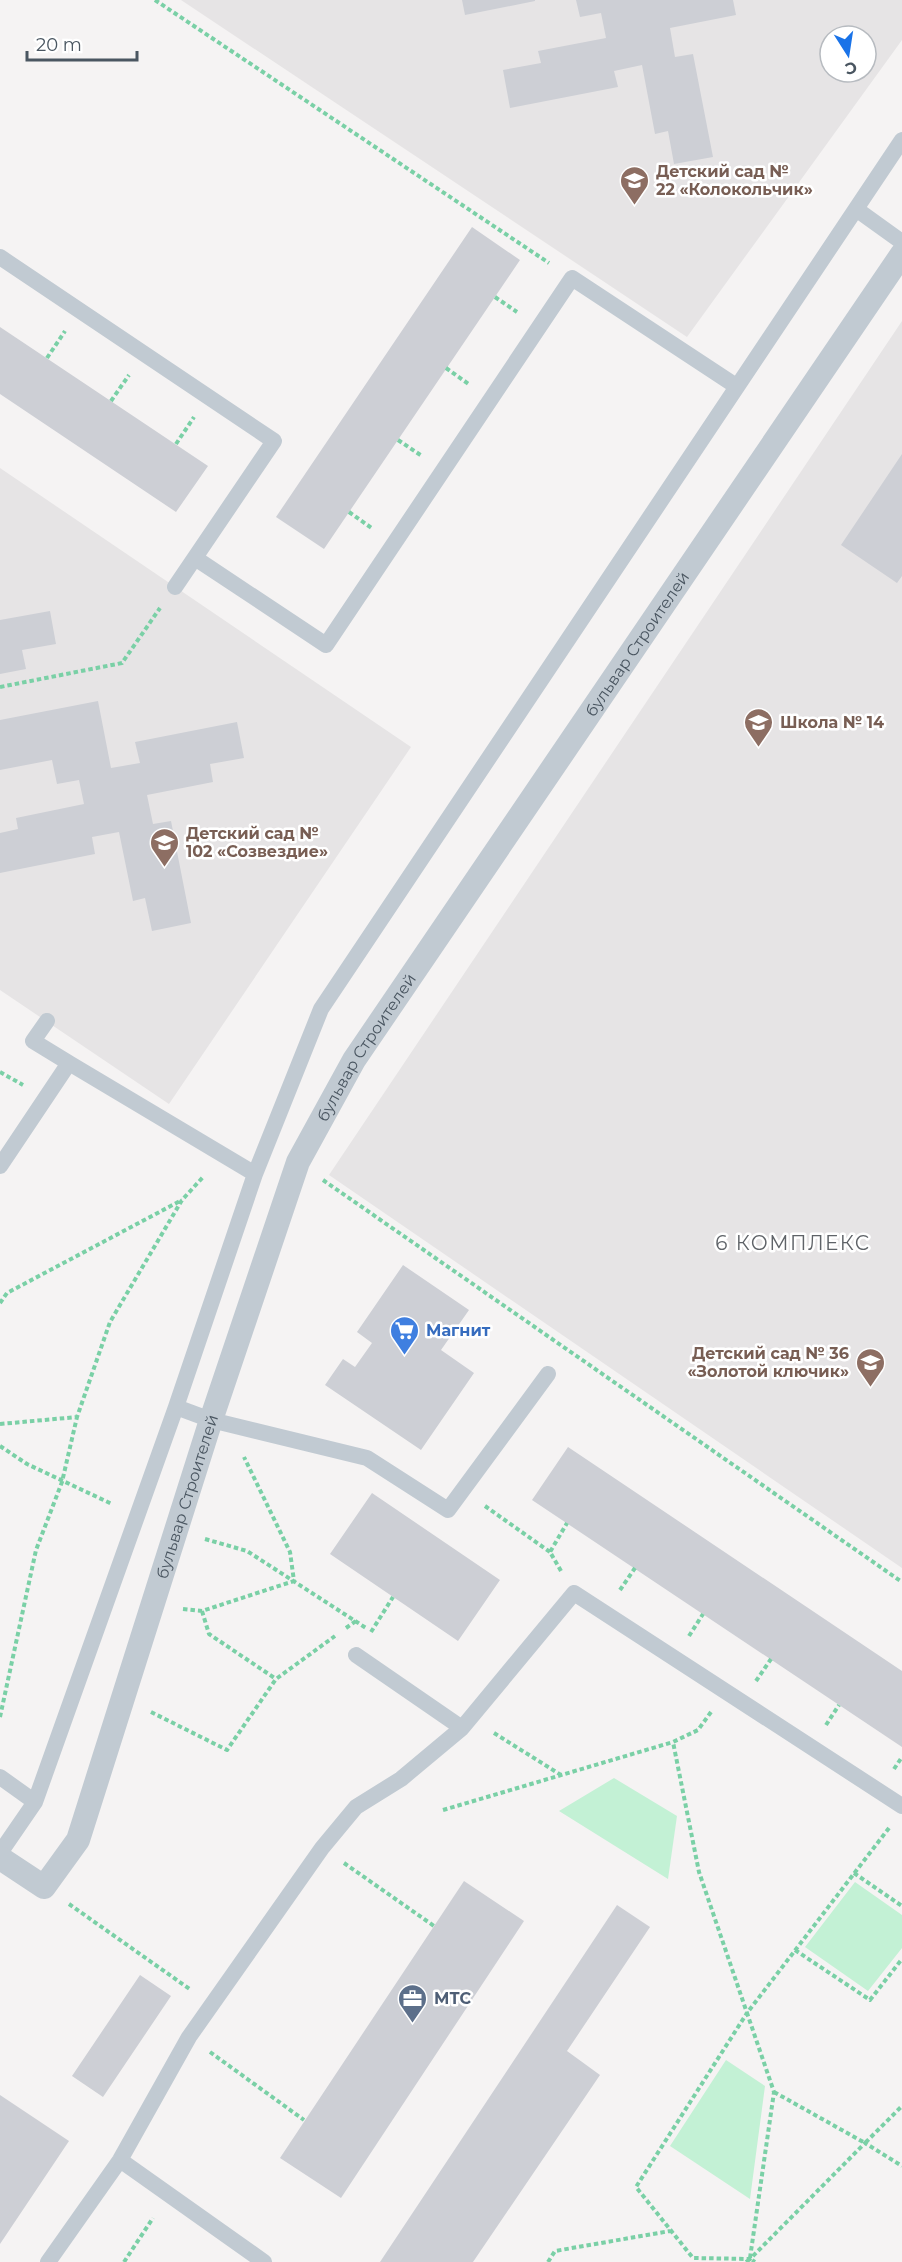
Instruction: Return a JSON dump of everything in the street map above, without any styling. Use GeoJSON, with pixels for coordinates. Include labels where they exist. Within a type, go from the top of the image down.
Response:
{"type":"FeatureCollection","features":[{"type":"Feature","properties":{"kind":"street","name":"бульвар Строителей"},"geometry":{"type":"LineString","coordinates":[[44,1887],[78,1840],[176,1531],[220,1422],[298,1162],[354,1060],[902,254]]}},
{"type":"Feature","properties":{"kind":"street"},"geometry":{"type":"LineString","coordinates":[[0,1858],[44,1887]]}},
{"type":"Feature","properties":{"kind":"lane"},"geometry":{"type":"LineString","coordinates":[[0,1852],[35,1802],[176,1407],[255,1174],[321,1009],[902,141]]}},
{"type":"Feature","properties":{"kind":"lane"},"geometry":{"type":"LineString","coordinates":[[856,209],[902,242]]}},
{"type":"Feature","properties":{"kind":"lane"},"geometry":{"type":"LineString","coordinates":[[0,257],[274,441],[175,587]]}},
{"type":"Feature","properties":{"kind":"lane"},"geometry":{"type":"LineString","coordinates":[[195,558],[326,645],[572,278],[736,386]]}},
{"type":"Feature","properties":{"kind":"lane"},"geometry":{"type":"LineString","coordinates":[[47,1022],[33,1041],[255,1174]]}},
{"type":"Feature","properties":{"kind":"lane"},"geometry":{"type":"LineString","coordinates":[[0,1166],[69,1064]]}},
{"type":"Feature","properties":{"kind":"lane"},"geometry":{"type":"LineString","coordinates":[[176,1407],[220,1422],[367,1458],[448,1510],[548,1374]]}},
{"type":"Feature","properties":{"kind":"lane"},"geometry":{"type":"LineString","coordinates":[[48,2262],[120,2160],[189,2037],[322,1848],[356,1807],[402,1779],[466,1723],[574,1593],[726,1691],[899,1813]]}},
{"type":"Feature","properties":{"kind":"lane"},"geometry":{"type":"LineString","coordinates":[[356,1655],[466,1723]]}},
{"type":"Feature","properties":{"kind":"lane"},"geometry":{"type":"LineString","coordinates":[[0,1777],[35,1802]]}},
{"type":"Feature","properties":{"kind":"lane"},"geometry":{"type":"LineString","coordinates":[[120,2160],[264,2262]]}},
{"type":"Feature","properties":{"kind":"path"},"geometry":{"type":"LineString","coordinates":[[155,0],[572,278]]}},
{"type":"Feature","properties":{"kind":"path"},"geometry":{"type":"LineString","coordinates":[[0,687],[122,663],[175,587]]}},
{"type":"Feature","properties":{"kind":"path"},"geometry":{"type":"LineString","coordinates":[[0,1717],[36,1550],[62,1482],[77,1417],[110,1322],[182,1200],[224,1156]]}},
{"type":"Feature","properties":{"kind":"path"},"geometry":{"type":"LineString","coordinates":[[298,1162],[902,1582]]}},
{"type":"Feature","properties":{"kind":"path"},"geometry":{"type":"LineString","coordinates":[[0,1303],[7,1293],[182,1200]]}},
{"type":"Feature","properties":{"kind":"path"},"geometry":{"type":"LineString","coordinates":[[0,1424],[77,1417]]}},
{"type":"Feature","properties":{"kind":"path"},"geometry":{"type":"LineString","coordinates":[[220,1422],[290,1552],[294,1581]]}},
{"type":"Feature","properties":{"kind":"path"},"geometry":{"type":"LineString","coordinates":[[0,1446],[27,1464],[62,1482],[138,1515]]}},
{"type":"Feature","properties":{"kind":"path"},"geometry":{"type":"LineString","coordinates":[[462,1490],[550,1552],[574,1593]]}},
{"type":"Feature","properties":{"kind":"path"},"geometry":{"type":"LineString","coordinates":[[550,1552],[567,1523]]}},
{"type":"Feature","properties":{"kind":"path"},"geometry":{"type":"LineString","coordinates":[[176,1531],[247,1551],[372,1631]]}},
{"type":"Feature","properties":{"kind":"path"},"geometry":{"type":"LineString","coordinates":[[152,1605],[202,1611],[294,1581]]}},
{"type":"Feature","properties":{"kind":"path"},"geometry":{"type":"LineString","coordinates":[[356,1655],[393,1597]]}},
{"type":"Feature","properties":{"kind":"path"},"geometry":{"type":"LineString","coordinates":[[202,1611],[209,1634],[276,1679]]}},
{"type":"Feature","properties":{"kind":"path"},"geometry":{"type":"LineString","coordinates":[[123,1697],[227,1750],[276,1679],[356,1621]]}},
{"type":"Feature","properties":{"kind":"path"},"geometry":{"type":"LineString","coordinates":[[443,1810],[673,1742],[698,1730],[726,1691]]}},
{"type":"Feature","properties":{"kind":"path"},"geometry":{"type":"LineString","coordinates":[[466,1723],[562,1775]]}},
{"type":"Feature","properties":{"kind":"path"},"geometry":{"type":"LineString","coordinates":[[673,1742],[699,1872],[774,2092],[748,2260]]}},
{"type":"Feature","properties":{"kind":"path"},"geometry":{"type":"LineString","coordinates":[[755,2262],[693,2258],[636,2187],[747,2013],[899,1813]]}},
{"type":"Feature","properties":{"kind":"path"},"geometry":{"type":"LineString","coordinates":[[322,1848],[434,1926]]}},
{"type":"Feature","properties":{"kind":"path"},"geometry":{"type":"LineString","coordinates":[[855,1873],[902,1906]]}},
{"type":"Feature","properties":{"kind":"path"},"geometry":{"type":"LineString","coordinates":[[44,1887],[212,2005]]}},
{"type":"Feature","properties":{"kind":"path"},"geometry":{"type":"LineString","coordinates":[[795,1950],[870,2000],[902,1959]]}},
{"type":"Feature","properties":{"kind":"path"},"geometry":{"type":"LineString","coordinates":[[189,2037],[304,2120]]}},
{"type":"Feature","properties":{"kind":"path"},"geometry":{"type":"LineString","coordinates":[[774,2092],[902,2166]]}},
{"type":"Feature","properties":{"kind":"path"},"geometry":{"type":"LineString","coordinates":[[748,2260],[902,2106]]}},
{"type":"Feature","properties":{"kind":"path"},"geometry":{"type":"LineString","coordinates":[[124,2262],[169,2194]]}},
{"type":"Feature","properties":{"kind":"path"},"geometry":{"type":"LineString","coordinates":[[548,2262],[555,2251],[671,2231]]}},
{"type":"Feature","properties":{"kind":"shaded area","name":"Детский сад № 22 «Колокольчик»"},"geometry":{"type":"Polygon","coordinates":[[[181,0],[902,0],[902,40],[878,73],[878,24],[818,24],[818,84],[870,84],[687,337],[181,0]]]}},
{"type":"Feature","properties":{"kind":"shaded area","name":"Школа № 14"},"geometry":{"type":"Polygon","coordinates":[[[902,321],[902,1568],[329,1175],[902,321]]]}},
{"type":"Feature","properties":{"kind":"shaded area","name":"Детский сад № 102 «Созвездие»"},"geometry":{"type":"Polygon","coordinates":[[[0,468],[411,747],[169,1104],[0,990],[0,468]]]}},
{"type":"Feature","properties":{"kind":"green space"},"geometry":{"type":"Polygon","coordinates":[[[614,1778],[677,1816],[668,1879],[559,1811],[614,1778]]]}},
{"type":"Feature","properties":{"kind":"green space"},"geometry":{"type":"Polygon","coordinates":[[[855,1882],[902,1915],[902,1948],[868,1991],[805,1947],[855,1882]]]}},
{"type":"Feature","properties":{"kind":"green space"},"geometry":{"type":"Polygon","coordinates":[[[726,2060],[765,2086],[750,2199],[670,2146],[726,2060]]]}},
{"type":"Feature","properties":{"kind":"building"},"geometry":{"type":"Polygon","coordinates":[[[462,0],[535,0],[535,1],[465,15],[462,0]]]}},
{"type":"Feature","properties":{"kind":"building"},"geometry":{"type":"Polygon","coordinates":[[[576,0],[733,0],[736,15],[670,28],[675,57],[693,54],[713,157],[674,164],[668,131],[655,134],[642,65],[614,71],[618,87],[510,108],[503,70],[541,63],[538,51],[606,38],[601,13],[580,17],[576,0]]]}},
{"type":"Feature","properties":{"kind":"building"},"geometry":{"type":"Polygon","coordinates":[[[472,227],[520,260],[324,549],[276,517],[472,227]]]}},
{"type":"Feature","properties":{"kind":"building"},"geometry":{"type":"Polygon","coordinates":[[[0,327],[208,466],[176,512],[0,394],[0,327]]]}},
{"type":"Feature","properties":{"kind":"building"},"geometry":{"type":"Polygon","coordinates":[[[902,454],[902,576],[897,583],[841,545],[902,454]]]}},
{"type":"Feature","properties":{"kind":"building"},"geometry":{"type":"Polygon","coordinates":[[[50,611],[56,644],[22,650],[26,669],[0,674],[0,620],[50,611]]]}},
{"type":"Feature","properties":{"kind":"building"},"geometry":{"type":"Polygon","coordinates":[[[98,701],[111,768],[140,763],[135,742],[237,722],[244,758],[210,764],[213,782],[147,795],[153,824],[171,821],[191,923],[152,931],[145,898],[133,901],[119,832],[92,837],[95,854],[0,873],[0,833],[18,829],[16,818],[84,804],[79,780],[57,784],[52,760],[0,770],[0,720],[98,701]]]}},
{"type":"Feature","properties":{"kind":"building","name":"Магнит"},"geometry":{"type":"Polygon","coordinates":[[[403,1265],[469,1310],[441,1350],[474,1373],[421,1450],[325,1385],[343,1359],[355,1367],[372,1343],[357,1332],[403,1265]]]}},
{"type":"Feature","properties":{"kind":"building"},"geometry":{"type":"Polygon","coordinates":[[[568,1447],[902,1671],[902,1747],[532,1500],[568,1447]]]}},
{"type":"Feature","properties":{"kind":"building"},"geometry":{"type":"Polygon","coordinates":[[[372,1493],[500,1580],[458,1641],[330,1554],[372,1493]]]}},
{"type":"Feature","properties":{"kind":"building","name":"МТС"},"geometry":{"type":"Polygon","coordinates":[[[464,1881],[524,1921],[341,2198],[280,2158],[464,1881]]]}},
{"type":"Feature","properties":{"kind":"building"},"geometry":{"type":"Polygon","coordinates":[[[617,1905],[650,1927],[567,2051],[600,2075],[473,2262],[380,2262],[617,1905]]]}},
{"type":"Feature","properties":{"kind":"building"},"geometry":{"type":"Polygon","coordinates":[[[140,1975],[171,1996],[103,2097],[72,2076],[140,1975]]]}},
{"type":"Feature","properties":{"kind":"building"},"geometry":{"type":"Polygon","coordinates":[[[0,2095],[69,2141],[0,2244],[0,2095]]]}},
{"type":"Feature","properties":{"kind":"place","name":"Детский сад № 22 «Колокольчик»"},"geometry":{"type":"Point","coordinates":[635,206]}},
{"type":"Feature","properties":{"kind":"place","name":"Школа № 14"},"geometry":{"type":"Point","coordinates":[759,748]}},
{"type":"Feature","properties":{"kind":"place","name":"Детский сад № 102 «Созвездие»"},"geometry":{"type":"Point","coordinates":[165,868]}},
{"type":"Feature","properties":{"kind":"place","name":"Магнит"},"geometry":{"type":"Point","coordinates":[405,1356]}},
{"type":"Feature","properties":{"kind":"place","name":"Детский сад № 36 «Золотой ключик»"},"geometry":{"type":"Point","coordinates":[870,1388]}},
{"type":"Feature","properties":{"kind":"place","name":"МТС"},"geometry":{"type":"Point","coordinates":[413,2024]}},
{"type":"Feature","properties":{"kind":"district","name":"6 КОМПЛЕКС"},"geometry":{"type":"Point","coordinates":[793,1243]}}]}
